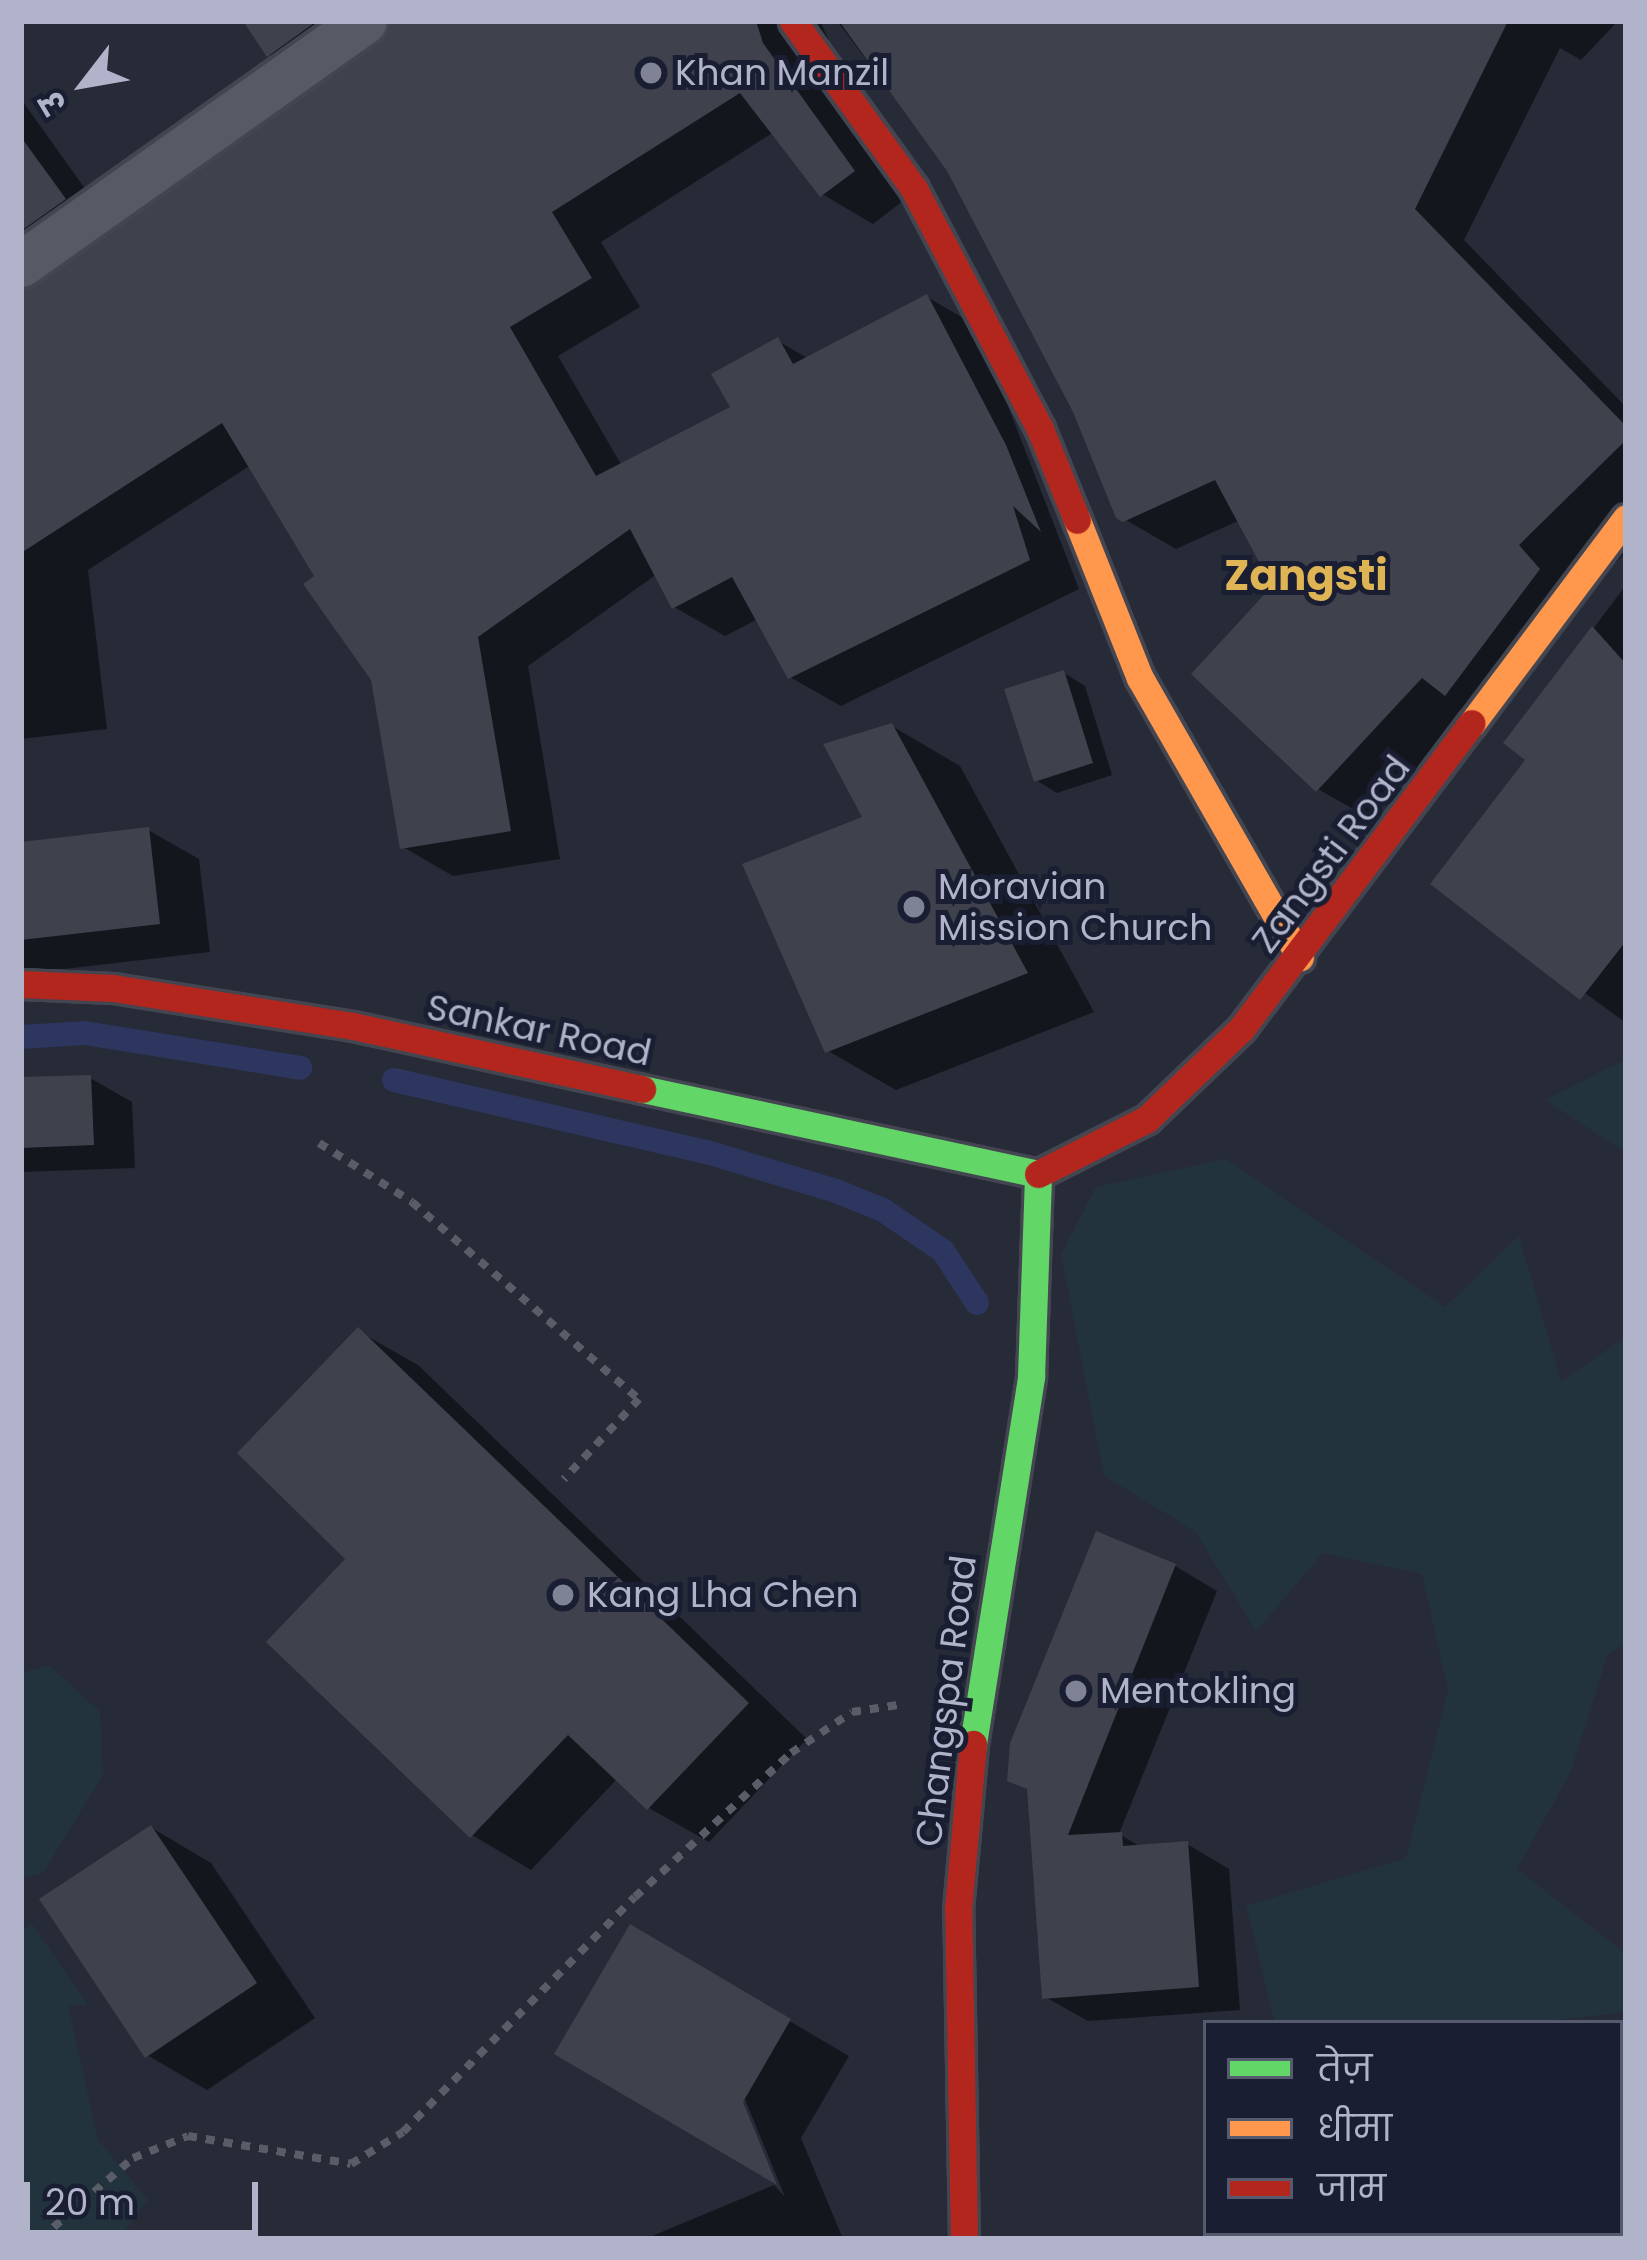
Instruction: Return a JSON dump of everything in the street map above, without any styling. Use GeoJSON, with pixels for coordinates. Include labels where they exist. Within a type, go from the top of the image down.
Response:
{"type":"FeatureCollection","features":[{"type":"Feature","properties":{"kind":"street"},"geometry":{"type":"LineString","coordinates":[[793,21],[914,189],[1040,429],[1140,679],[1300,957]]}},
{"type":"Feature","properties":{"kind":"street","name":"Zangsti Road"},"geometry":{"type":"LineString","coordinates":[[1038,1174],[1147,1119],[1240,1029],[1300,957],[1626,518]]}},
{"type":"Feature","properties":{"kind":"street","name":"Sankar Road"},"geometry":{"type":"LineString","coordinates":[[21,984],[112,988],[353,1026],[1038,1174]]}},
{"type":"Feature","properties":{"kind":"street","name":"Changspa Road"},"geometry":{"type":"LineString","coordinates":[[964,2239],[958,1909],[977,1694],[1030,1377],[1038,1174]]}},
{"type":"Feature","properties":{"kind":"lane"},"geometry":{"type":"LineString","coordinates":[[21,264],[364,21]]}},
{"type":"Feature","properties":{"kind":"path"},"geometry":{"type":"LineString","coordinates":[[319,1143],[412,1202],[639,1399],[565,1479]]}},
{"type":"Feature","properties":{"kind":"path"},"geometry":{"type":"LineString","coordinates":[[40,2239],[133,2158],[188,2136],[350,2164],[403,2132],[634,1897],[791,1753],[852,1712],[977,1694]]}},
{"type":"Feature","properties":{"kind":"shaded area"},"geometry":{"type":"Polygon","coordinates":[[[1626,1062],[1626,1153],[1545,1100],[1626,1062]]]}},
{"type":"Feature","properties":{"kind":"shaded area"},"geometry":{"type":"Polygon","coordinates":[[[1225,1159],[1445,1307],[1519,1236],[1561,1381],[1626,1337],[1626,1643],[1608,1654],[1570,1773],[1517,1869],[1626,1954],[1626,2012],[1557,2020],[1274,2020],[1246,1906],[1406,1858],[1448,1690],[1422,1574],[1323,1553],[1256,1631],[1195,1531],[1104,1476],[1061,1254],[1096,1187],[1225,1159]]]}},
{"type":"Feature","properties":{"kind":"shaded area"},"geometry":{"type":"Polygon","coordinates":[[[49,1665],[100,1712],[103,1775],[43,1873],[21,1878],[21,1673],[49,1665]]]}},
{"type":"Feature","properties":{"kind":"shaded area"},"geometry":{"type":"Polygon","coordinates":[[[32,1924],[88,2005],[68,2005],[98,2140],[148,2200],[118,2239],[21,2239],[21,1931],[32,1924]]]}},
{"type":"Feature","properties":{"kind":"building"},"geometry":{"type":"Polygon","coordinates":[[[243,21],[317,21],[267,57],[243,21]]]}},
{"type":"Feature","properties":{"kind":"building"},"geometry":{"type":"Polygon","coordinates":[[[391,21],[756,21],[763,43],[855,171],[820,197],[740,93],[552,212],[592,278],[510,327],[596,476],[730,407],[711,374],[778,337],[793,364],[927,294],[1006,445],[1041,532],[1013,506],[1030,560],[788,679],[732,577],[672,609],[630,529],[478,637],[511,831],[400,849],[371,680],[303,584],[314,576],[222,423],[21,553],[21,291],[380,43],[391,21]]]}},
{"type":"Feature","properties":{"kind":"building"},"geometry":{"type":"Polygon","coordinates":[[[839,21],[1508,21],[1415,209],[1626,426],[1626,440],[1519,545],[1540,569],[1445,696],[1422,678],[1316,792],[1191,674],[1272,586],[1215,480],[1123,522],[1116,518],[1073,412],[947,171],[839,21]]]}},
{"type":"Feature","properties":{"kind":"building"},"geometry":{"type":"Polygon","coordinates":[[[21,137],[66,199],[21,231],[21,137]]]}},
{"type":"Feature","properties":{"kind":"building"},"geometry":{"type":"Polygon","coordinates":[[[1592,626],[1626,664],[1626,941],[1580,1000],[1430,884],[1525,760],[1503,743],[1592,626]]]}},
{"type":"Feature","properties":{"kind":"building"},"geometry":{"type":"Polygon","coordinates":[[[1064,670],[1093,763],[1034,782],[1004,689],[1064,670]]]}},
{"type":"Feature","properties":{"kind":"building","name":"Moravian Mission Church"},"geometry":{"type":"Polygon","coordinates":[[[892,723],[1028,973],[825,1053],[742,864],[862,817],[823,744],[892,723]]]}},
{"type":"Feature","properties":{"kind":"building"},"geometry":{"type":"Polygon","coordinates":[[[149,827],[160,924],[21,940],[21,842],[149,827]]]}},
{"type":"Feature","properties":{"kind":"building"},"geometry":{"type":"Polygon","coordinates":[[[91,1075],[94,1145],[21,1148],[21,1077],[91,1075]]]}},
{"type":"Feature","properties":{"kind":"building"},"geometry":{"type":"Polygon","coordinates":[[[358,1327],[749,1703],[647,1810],[568,1735],[470,1838],[266,1642],[345,1559],[237,1453],[358,1327]]]}},
{"type":"Feature","properties":{"kind":"building"},"geometry":{"type":"Polygon","coordinates":[[[1096,1531],[1176,1564],[1068,1835],[1122,1832],[1123,1846],[1188,1841],[1199,1987],[1042,1999],[1027,1789],[1007,1781],[1010,1743],[1096,1531]]]}},
{"type":"Feature","properties":{"kind":"building"},"geometry":{"type":"Polygon","coordinates":[[[151,1825],[257,1983],[145,2058],[39,1899],[151,1825]]]}},
{"type":"Feature","properties":{"kind":"building"},"geometry":{"type":"Polygon","coordinates":[[[630,1924],[791,2019],[743,2102],[777,2185],[554,2054],[630,1924]]]}},
{"type":"Feature","properties":{"kind":"waterway"},"geometry":{"type":"LineString","coordinates":[[21,1037],[85,1033],[300,1068]]}},
{"type":"Feature","properties":{"kind":"waterway"},"geometry":{"type":"LineString","coordinates":[[394,1080],[707,1152],[836,1191],[883,1210],[943,1251],[977,1303]]}},
{"type":"Feature","properties":{"kind":"traffic: fast"},"geometry":{"type":"LineString","coordinates":[[642,1089],[1038,1174]]}},
{"type":"Feature","properties":{"kind":"traffic: fast"},"geometry":{"type":"LineString","coordinates":[[973,1744],[1031,1377],[1038,1174]]}},
{"type":"Feature","properties":{"kind":"traffic: slow"},"geometry":{"type":"LineString","coordinates":[[1472,723],[1626,518]]}},
{"type":"Feature","properties":{"kind":"traffic: slow"},"geometry":{"type":"LineString","coordinates":[[1077,520],[1140,678],[1300,957]]}},
{"type":"Feature","properties":{"kind":"traffic: jam"},"geometry":{"type":"LineString","coordinates":[[793,21],[914,189],[1040,429],[1077,520]]}},
{"type":"Feature","properties":{"kind":"traffic: jam"},"geometry":{"type":"LineString","coordinates":[[1038,1174],[1147,1119],[1241,1029],[1472,723]]}},
{"type":"Feature","properties":{"kind":"traffic: jam"},"geometry":{"type":"LineString","coordinates":[[21,984],[113,988],[353,1026],[642,1089]]}},
{"type":"Feature","properties":{"kind":"traffic: jam"},"geometry":{"type":"LineString","coordinates":[[964,2239],[958,1909],[973,1744]]}},
{"type":"Feature","properties":{"kind":"place","name":"Khan Manzil"},"geometry":{"type":"Point","coordinates":[651,73]}},
{"type":"Feature","properties":{"kind":"place","name":"Moravian Mission Church"},"geometry":{"type":"Point","coordinates":[914,907]}},
{"type":"Feature","properties":{"kind":"place","name":"Kang Lha Chen"},"geometry":{"type":"Point","coordinates":[563,1595]}},
{"type":"Feature","properties":{"kind":"place","name":"Mentokling"},"geometry":{"type":"Point","coordinates":[1076,1691]}},
{"type":"Feature","properties":{"kind":"district","name":"Zangsti"},"geometry":{"type":"Point","coordinates":[1306,576]}}]}
